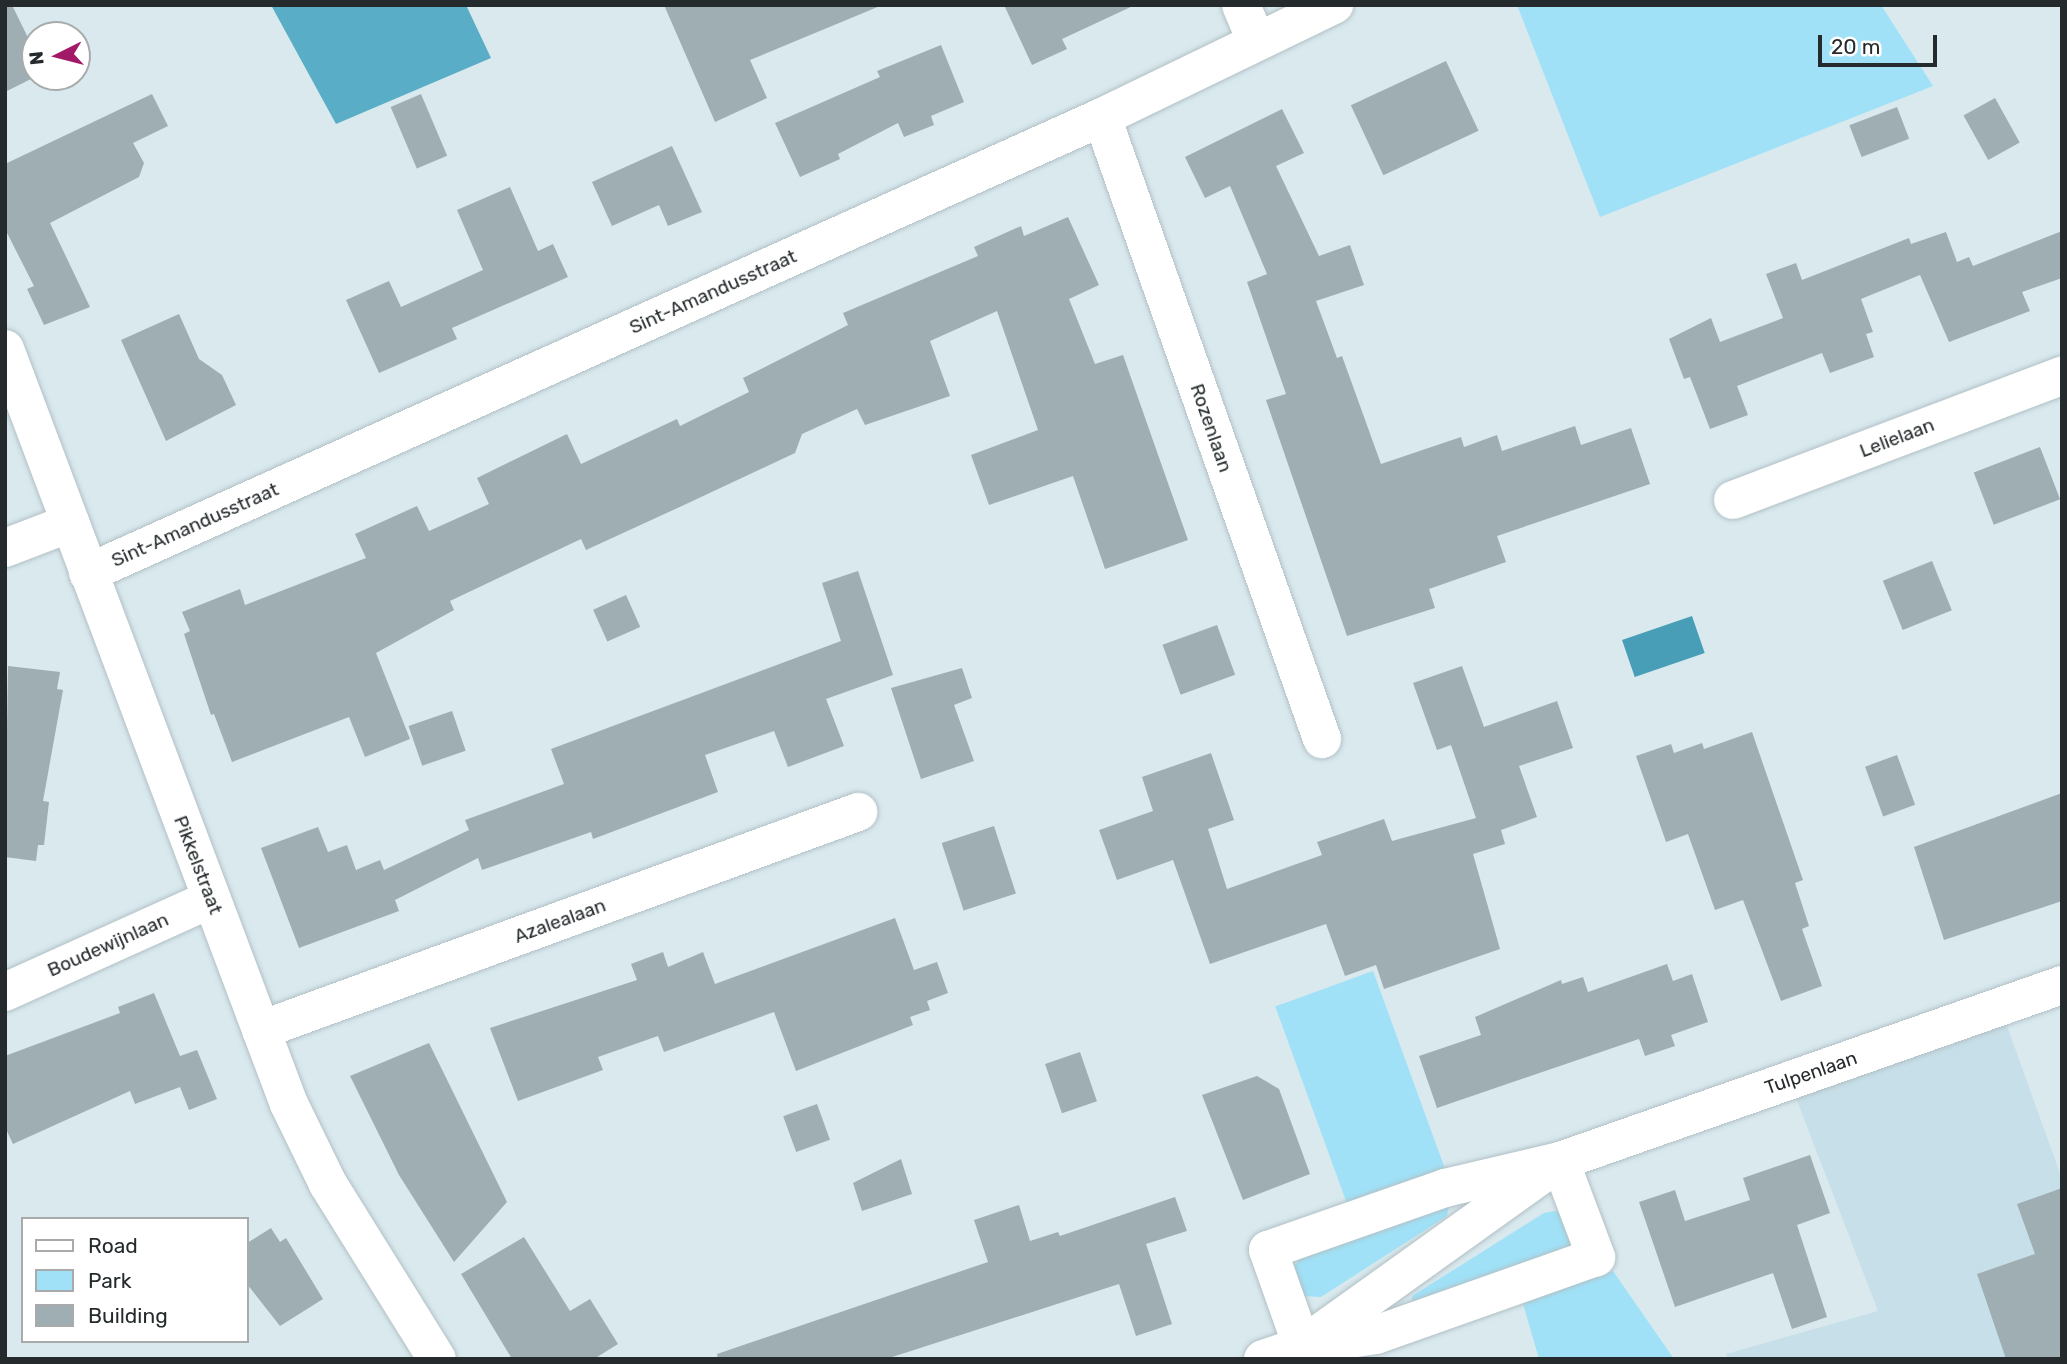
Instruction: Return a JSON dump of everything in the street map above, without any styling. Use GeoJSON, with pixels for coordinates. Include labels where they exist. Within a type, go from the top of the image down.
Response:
{"type":"FeatureCollection","features":[{"type":"Feature","properties":{"kind":"street"},"geometry":{"type":"LineString","coordinates":[[1241,5],[1256,40]]}},
{"type":"Feature","properties":{"kind":"street","name":"Sint-Amandusstraat"},"geometry":{"type":"LineString","coordinates":[[88,573],[1102,117],[1256,40],[1334,5]]}},
{"type":"Feature","properties":{"kind":"street","name":"Rozenlaan"},"geometry":{"type":"LineString","coordinates":[[1102,117],[1322,739]]}},
{"type":"Feature","properties":{"kind":"street","name":"Pikkelstraat"},"geometry":{"type":"LineString","coordinates":[[5,349],[289,1104],[328,1184],[437,1359]]}},
{"type":"Feature","properties":{"kind":"street","name":"Lelielaan"},"geometry":{"type":"LineString","coordinates":[[1733,499],[2062,376]]}},
{"type":"Feature","properties":{"kind":"street"},"geometry":{"type":"LineString","coordinates":[[5,548],[70,523]]}},
{"type":"Feature","properties":{"kind":"street","name":"Azalealaan"},"geometry":{"type":"LineString","coordinates":[[261,1030],[858,812]]}},
{"type":"Feature","properties":{"kind":"street","name":"Boudewijnlaan"},"geometry":{"type":"LineString","coordinates":[[5,992],[211,899]]}},
{"type":"Feature","properties":{"kind":"street","name":"Tulpenlaan"},"geometry":{"type":"LineString","coordinates":[[1302,1346],[1268,1250],[1445,1188],[1560,1161],[2062,985]]}},
{"type":"Feature","properties":{"kind":"street","name":"Tulpenlaan"},"geometry":{"type":"LineString","coordinates":[[1302,1346],[1560,1161]]}},
{"type":"Feature","properties":{"kind":"street","name":"Tulpenlaan"},"geometry":{"type":"LineString","coordinates":[[1264,1359],[1302,1346],[1376,1335],[1596,1257],[1560,1161]]}},
{"type":"Feature","properties":{"kind":"shaded area"},"geometry":{"type":"Polygon","coordinates":[[[271,5],[466,5],[491,58],[336,124],[271,5]]]}},
{"type":"Feature","properties":{"kind":"shaded area"},"geometry":{"type":"Polygon","coordinates":[[[1692,616],[1705,653],[1635,677],[1622,640],[1692,616]]]}},
{"type":"Feature","properties":{"kind":"shaded area"},"geometry":{"type":"Polygon","coordinates":[[[2006,1023],[2062,1179],[2062,1359],[1728,1359],[1726,1354],[1878,1311],[1796,1098],[2006,1023]]]}},
{"type":"Feature","properties":{"kind":"green space"},"geometry":{"type":"Polygon","coordinates":[[[1517,5],[1881,5],[1933,86],[1600,217],[1517,5]]]}},
{"type":"Feature","properties":{"kind":"green space"},"geometry":{"type":"Polygon","coordinates":[[[1373,971],[1446,1171],[1348,1207],[1275,1007],[1373,971]]]}},
{"type":"Feature","properties":{"kind":"green space"},"geometry":{"type":"Polygon","coordinates":[[[1444,1203],[1449,1207],[1447,1216],[1321,1297],[1302,1296],[1290,1271],[1302,1256],[1444,1203]]]}},
{"type":"Feature","properties":{"kind":"green space"},"geometry":{"type":"Polygon","coordinates":[[[1554,1211],[1563,1214],[1575,1229],[1571,1248],[1412,1302],[1412,1296],[1544,1213],[1554,1211]]]}},
{"type":"Feature","properties":{"kind":"green space"},"geometry":{"type":"Polygon","coordinates":[[[1613,1271],[1674,1359],[1539,1359],[1522,1300],[1613,1271]]]}},
{"type":"Feature","properties":{"kind":"building"},"geometry":{"type":"Polygon","coordinates":[[[5,5],[12,5],[21,23],[21,84],[5,92],[5,5]]]}},
{"type":"Feature","properties":{"kind":"building"},"geometry":{"type":"Polygon","coordinates":[[[664,5],[880,6],[750,60],[767,98],[715,122],[664,5]]]}},
{"type":"Feature","properties":{"kind":"building"},"geometry":{"type":"Polygon","coordinates":[[[1004,5],[1135,5],[1062,39],[1067,49],[1032,65],[1004,5]]]}},
{"type":"Feature","properties":{"kind":"building"},"geometry":{"type":"Polygon","coordinates":[[[941,45],[964,102],[931,116],[934,125],[904,137],[898,123],[838,154],[840,159],[800,177],[775,123],[880,77],[877,71],[941,45]]]}},
{"type":"Feature","properties":{"kind":"building"},"geometry":{"type":"Polygon","coordinates":[[[1446,61],[1479,131],[1383,175],[1351,105],[1446,61]]]}},
{"type":"Feature","properties":{"kind":"building"},"geometry":{"type":"Polygon","coordinates":[[[152,94],[168,126],[133,143],[144,163],[139,177],[50,223],[90,307],[44,325],[27,289],[34,286],[5,229],[5,164],[152,94]]]}},
{"type":"Feature","properties":{"kind":"building"},"geometry":{"type":"Polygon","coordinates":[[[421,94],[447,156],[417,169],[391,107],[421,94]]]}},
{"type":"Feature","properties":{"kind":"building"},"geometry":{"type":"Polygon","coordinates":[[[1995,98],[2020,143],[1988,160],[1964,115],[1995,98]]]}},
{"type":"Feature","properties":{"kind":"building"},"geometry":{"type":"Polygon","coordinates":[[[1897,107],[1909,139],[1862,157],[1849,125],[1897,107]]]}},
{"type":"Feature","properties":{"kind":"building"},"geometry":{"type":"Polygon","coordinates":[[[1282,109],[1304,153],[1276,166],[1319,256],[1350,245],[1364,285],[1316,301],[1337,358],[1342,356],[1381,464],[1461,437],[1464,447],[1497,435],[1502,451],[1575,426],[1581,445],[1631,428],[1650,484],[1497,536],[1506,562],[1429,589],[1435,608],[1347,636],[1266,400],[1286,394],[1247,282],[1267,274],[1230,186],[1205,198],[1185,157],[1282,109]]]}},
{"type":"Feature","properties":{"kind":"building"},"geometry":{"type":"Polygon","coordinates":[[[672,146],[702,212],[668,226],[659,205],[612,226],[592,182],[672,146]]]}},
{"type":"Feature","properties":{"kind":"building"},"geometry":{"type":"Polygon","coordinates":[[[510,187],[538,251],[553,244],[568,277],[452,328],[457,339],[379,373],[346,300],[389,281],[401,307],[483,270],[457,210],[510,187]]]}},
{"type":"Feature","properties":{"kind":"building"},"geometry":{"type":"Polygon","coordinates":[[[1068,217],[1099,285],[1069,299],[1095,364],[1123,355],[1188,540],[1105,569],[1073,476],[989,505],[971,455],[1038,430],[997,311],[930,341],[950,396],[865,425],[857,409],[802,434],[795,453],[586,550],[581,539],[450,601],[454,610],[376,653],[410,739],[365,757],[349,717],[232,762],[214,714],[211,715],[184,634],[190,631],[182,612],[240,589],[245,605],[366,558],[355,534],[417,506],[429,531],[489,504],[477,478],[567,434],[581,464],[677,419],[680,426],[749,392],[743,378],[848,325],[843,313],[978,256],[974,247],[1021,226],[1024,236],[1068,217]]]}},
{"type":"Feature","properties":{"kind":"building"},"geometry":{"type":"Polygon","coordinates":[[[2062,231],[2062,278],[2022,292],[2030,311],[1949,342],[1920,275],[1861,299],[1873,332],[1866,334],[1874,357],[1830,373],[1822,353],[1737,386],[1748,415],[1710,429],[1690,377],[1684,379],[1669,339],[1711,318],[1720,342],[1783,318],[1766,274],[1796,263],[1802,280],[1909,238],[1911,244],[1946,232],[1957,262],[1969,257],[1973,266],[2062,231]]]}},
{"type":"Feature","properties":{"kind":"building"},"geometry":{"type":"Polygon","coordinates":[[[179,314],[199,359],[222,375],[236,405],[166,441],[121,340],[179,314]]]}},
{"type":"Feature","properties":{"kind":"building"},"geometry":{"type":"Polygon","coordinates":[[[2040,447],[2060,499],[1994,525],[1974,472],[2040,447]]]}},
{"type":"Feature","properties":{"kind":"building"},"geometry":{"type":"Polygon","coordinates":[[[1932,561],[1952,610],[1903,630],[1883,581],[1932,561]]]}},
{"type":"Feature","properties":{"kind":"building"},"geometry":{"type":"Polygon","coordinates":[[[858,571],[893,675],[826,699],[844,746],[788,767],[774,731],[705,755],[718,792],[593,839],[591,832],[482,870],[478,858],[395,900],[399,911],[299,948],[261,848],[318,827],[328,852],[347,845],[356,870],[380,860],[384,870],[469,830],[465,820],[564,784],[551,749],[841,641],[822,583],[858,571]]]}},
{"type":"Feature","properties":{"kind":"building"},"geometry":{"type":"Polygon","coordinates":[[[626,595],[640,627],[607,642],[593,610],[626,595]]]}},
{"type":"Feature","properties":{"kind":"building"},"geometry":{"type":"Polygon","coordinates":[[[1217,625],[1235,675],[1181,695],[1162,645],[1217,625]]]}},
{"type":"Feature","properties":{"kind":"building"},"geometry":{"type":"Polygon","coordinates":[[[8,666],[60,672],[57,689],[63,690],[43,801],[49,802],[44,845],[38,845],[36,861],[5,857],[8,666]]]}},
{"type":"Feature","properties":{"kind":"building"},"geometry":{"type":"Polygon","coordinates":[[[1462,666],[1484,727],[1557,701],[1573,748],[1519,766],[1537,817],[1501,830],[1505,844],[1473,854],[1500,949],[1384,989],[1376,965],[1345,976],[1326,924],[1210,964],[1173,860],[1117,880],[1099,830],[1153,811],[1142,777],[1211,753],[1234,820],[1208,829],[1227,889],[1322,855],[1317,842],[1384,819],[1392,841],[1476,818],[1451,745],[1437,750],[1413,683],[1462,666]]]}},
{"type":"Feature","properties":{"kind":"building"},"geometry":{"type":"Polygon","coordinates":[[[962,668],[972,698],[954,705],[974,761],[921,779],[891,688],[962,668]]]}},
{"type":"Feature","properties":{"kind":"building"},"geometry":{"type":"Polygon","coordinates":[[[452,711],[466,751],[422,766],[409,726],[452,711]]]}},
{"type":"Feature","properties":{"kind":"building"},"geometry":{"type":"Polygon","coordinates":[[[1752,732],[1803,880],[1795,883],[1809,926],[1802,929],[1822,986],[1781,1001],[1743,900],[1715,910],[1688,834],[1666,842],[1636,756],[1671,744],[1674,753],[1702,743],[1704,749],[1752,732]]]}},
{"type":"Feature","properties":{"kind":"building"},"geometry":{"type":"Polygon","coordinates":[[[1897,755],[1915,805],[1883,816],[1865,767],[1897,755]]]}},
{"type":"Feature","properties":{"kind":"building"},"geometry":{"type":"Polygon","coordinates":[[[2062,793],[2062,901],[1944,940],[1914,847],[2062,793]]]}},
{"type":"Feature","properties":{"kind":"building"},"geometry":{"type":"Polygon","coordinates":[[[994,826],[1016,894],[964,911],[942,843],[994,826]]]}},
{"type":"Feature","properties":{"kind":"building"},"geometry":{"type":"Polygon","coordinates":[[[895,918],[914,970],[937,962],[948,993],[927,1001],[930,1010],[910,1017],[913,1025],[796,1071],[774,1012],[664,1052],[658,1036],[598,1057],[603,1070],[518,1101],[490,1028],[637,980],[631,964],[663,952],[668,967],[703,952],[715,984],[895,918]]]}},
{"type":"Feature","properties":{"kind":"building"},"geometry":{"type":"Polygon","coordinates":[[[1667,964],[1673,981],[1692,974],[1708,1022],[1671,1035],[1675,1046],[1645,1056],[1639,1039],[1437,1108],[1419,1056],[1481,1035],[1475,1017],[1561,980],[1562,984],[1583,977],[1588,992],[1667,964]]]}},
{"type":"Feature","properties":{"kind":"building"},"geometry":{"type":"Polygon","coordinates":[[[154,993],[180,1056],[197,1050],[217,1099],[189,1110],[180,1087],[135,1104],[130,1091],[13,1144],[5,1127],[5,1056],[120,1013],[118,1007],[154,993]]]}},
{"type":"Feature","properties":{"kind":"building"},"geometry":{"type":"Polygon","coordinates":[[[429,1043],[507,1202],[454,1262],[399,1175],[350,1076],[429,1043]]]}},
{"type":"Feature","properties":{"kind":"building"},"geometry":{"type":"Polygon","coordinates":[[[1080,1052],[1097,1101],[1062,1113],[1045,1064],[1080,1052]]]}},
{"type":"Feature","properties":{"kind":"building"},"geometry":{"type":"Polygon","coordinates":[[[1257,1076],[1279,1089],[1310,1174],[1243,1200],[1202,1095],[1257,1076]]]}},
{"type":"Feature","properties":{"kind":"building"},"geometry":{"type":"Polygon","coordinates":[[[817,1104],[830,1140],[796,1152],[783,1116],[817,1104]]]}},
{"type":"Feature","properties":{"kind":"building"},"geometry":{"type":"Polygon","coordinates":[[[1810,1155],[1830,1213],[1797,1225],[1827,1317],[1792,1329],[1773,1273],[1675,1307],[1639,1202],[1675,1190],[1685,1221],[1750,1200],[1743,1178],[1810,1155]]]}},
{"type":"Feature","properties":{"kind":"building"},"geometry":{"type":"Polygon","coordinates":[[[901,1159],[912,1194],[862,1211],[853,1183],[901,1159]]]}},
{"type":"Feature","properties":{"kind":"building"},"geometry":{"type":"Polygon","coordinates":[[[2062,1188],[2062,1359],[2006,1359],[1977,1274],[2035,1254],[2017,1204],[2062,1188]]]}},
{"type":"Feature","properties":{"kind":"building"},"geometry":{"type":"Polygon","coordinates":[[[1175,1197],[1187,1231],[1146,1244],[1172,1324],[1136,1336],[1119,1284],[886,1359],[718,1359],[717,1354],[988,1262],[974,1220],[1019,1205],[1030,1241],[1058,1232],[1060,1236],[1175,1197]]]}},
{"type":"Feature","properties":{"kind":"building"},"geometry":{"type":"Polygon","coordinates":[[[271,1228],[280,1242],[286,1238],[323,1299],[280,1326],[248,1285],[248,1242],[271,1228]]]}},
{"type":"Feature","properties":{"kind":"building"},"geometry":{"type":"Polygon","coordinates":[[[524,1237],[570,1311],[590,1299],[618,1344],[594,1359],[512,1359],[461,1274],[524,1237]]]}}]}
